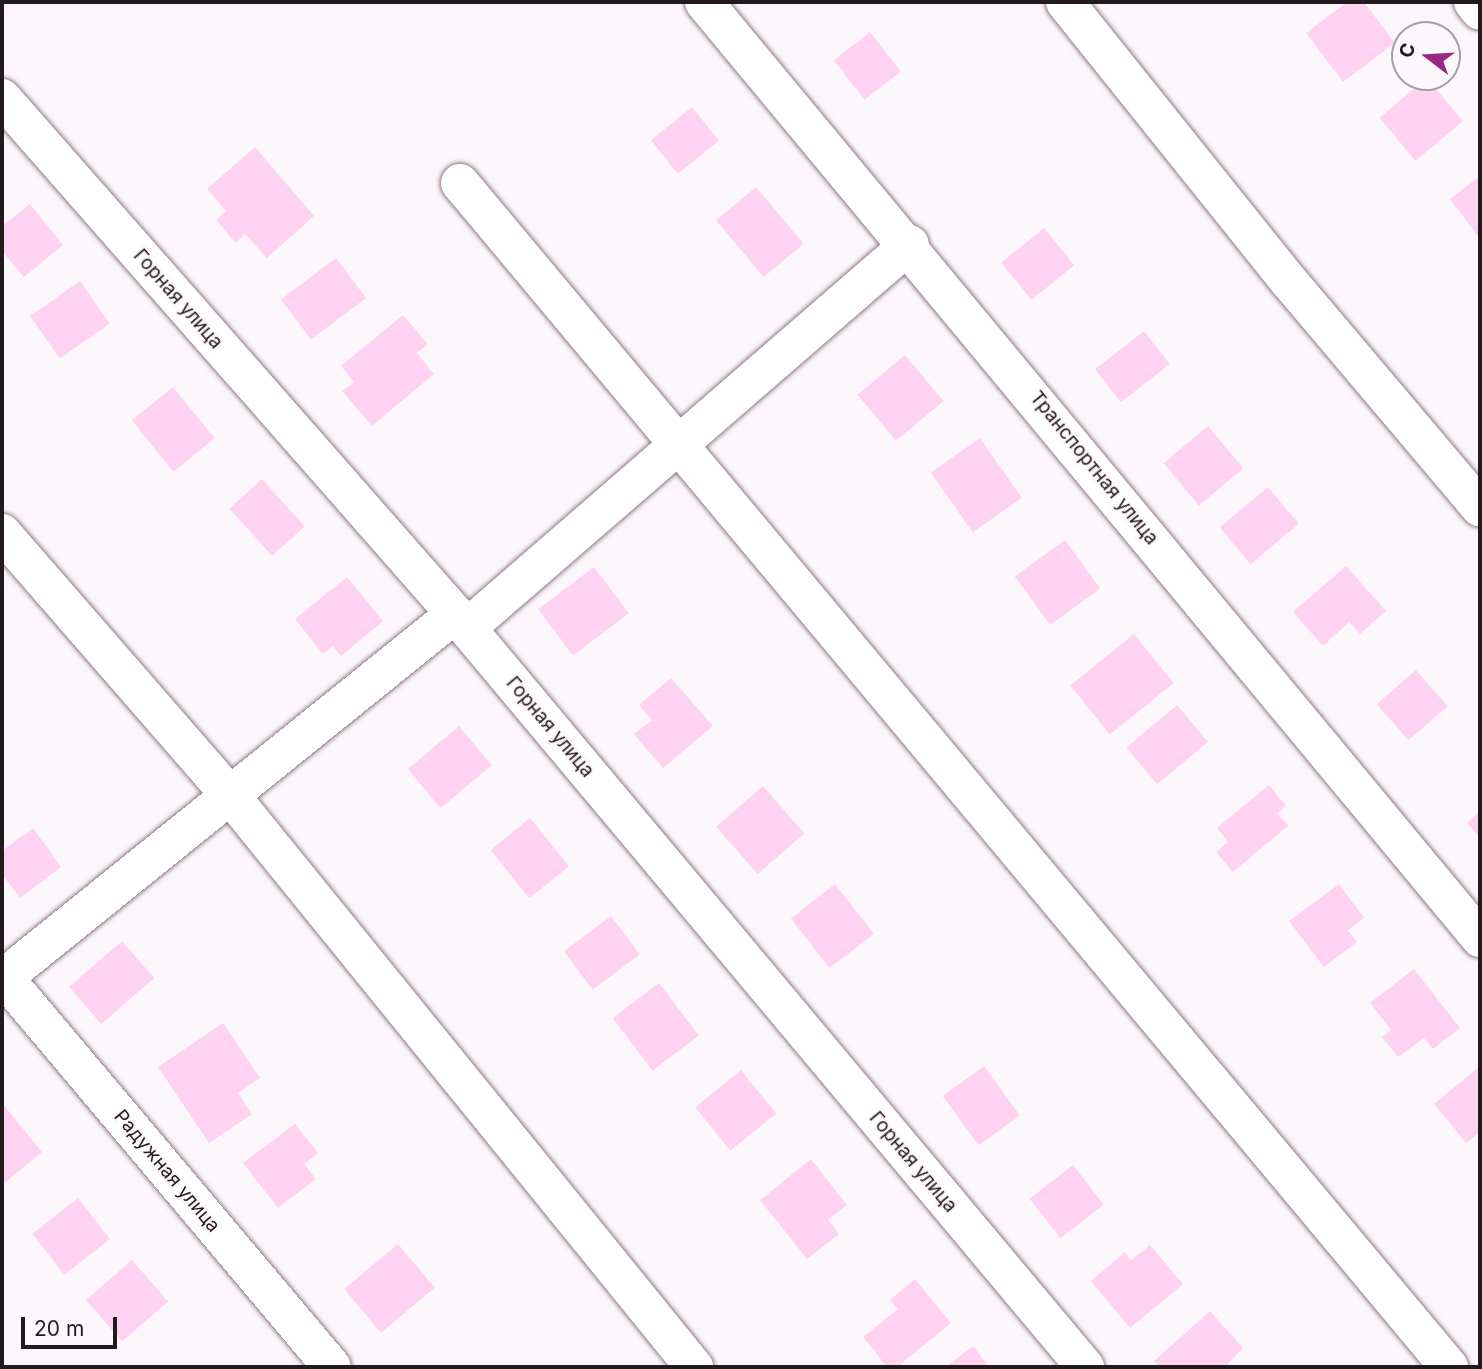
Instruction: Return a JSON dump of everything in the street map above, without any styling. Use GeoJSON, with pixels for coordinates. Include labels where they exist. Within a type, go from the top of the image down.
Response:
{"type":"FeatureCollection","features":[{"type":"Feature","properties":{"kind":"street","name":"Транспортная улица"},"geometry":{"type":"LineString","coordinates":[[704,2],[910,244],[1480,938]]}},
{"type":"Feature","properties":{"kind":"street"},"geometry":{"type":"LineString","coordinates":[[1065,2],[1286,279],[1480,507]]}},
{"type":"Feature","properties":{"kind":"street"},"geometry":{"type":"LineString","coordinates":[[1473,2],[1480,11]]}},
{"type":"Feature","properties":{"kind":"street","name":"Горная улица"},"geometry":{"type":"LineString","coordinates":[[2,98],[461,621],[1084,1367]]}},
{"type":"Feature","properties":{"kind":"street"},"geometry":{"type":"LineString","coordinates":[[460,183],[1449,1367]]}},
{"type":"Feature","properties":{"kind":"street"},"geometry":{"type":"LineString","coordinates":[[2,977],[230,795],[461,621],[677,446],[910,244]]}},
{"type":"Feature","properties":{"kind":"street"},"geometry":{"type":"LineString","coordinates":[[2,533],[230,795],[694,1367]]}},
{"type":"Feature","properties":{"kind":"street","name":"Радужная улица"},"geometry":{"type":"LineString","coordinates":[[2,977],[332,1367]]}},
{"type":"Feature","properties":{"kind":"building"},"geometry":{"type":"Polygon","coordinates":[[[1347,2],[1364,2],[1391,38],[1391,46],[1343,82],[1306,33],[1347,2]]]}},
{"type":"Feature","properties":{"kind":"building"},"geometry":{"type":"Polygon","coordinates":[[[870,32],[901,71],[865,100],[834,60],[870,32]]]}},
{"type":"Feature","properties":{"kind":"building"},"geometry":{"type":"Polygon","coordinates":[[[1412,91],[1438,91],[1463,121],[1416,161],[1380,118],[1412,91]]]}},
{"type":"Feature","properties":{"kind":"building"},"geometry":{"type":"Polygon","coordinates":[[[692,107],[719,140],[678,174],[651,140],[692,107]]]}},
{"type":"Feature","properties":{"kind":"building"},"geometry":{"type":"Polygon","coordinates":[[[255,147],[314,216],[267,258],[245,234],[236,243],[216,220],[226,211],[207,189],[255,147]]]}},
{"type":"Feature","properties":{"kind":"building"},"geometry":{"type":"Polygon","coordinates":[[[1480,176],[1480,239],[1450,199],[1480,176]]]}},
{"type":"Feature","properties":{"kind":"building"},"geometry":{"type":"Polygon","coordinates":[[[756,187],[804,244],[764,277],[716,220],[756,187]]]}},
{"type":"Feature","properties":{"kind":"building"},"geometry":{"type":"Polygon","coordinates":[[[30,204],[63,245],[24,277],[2,251],[2,226],[30,204]]]}},
{"type":"Feature","properties":{"kind":"building"},"geometry":{"type":"Polygon","coordinates":[[[1044,228],[1074,265],[1031,300],[1001,263],[1044,228]]]}},
{"type":"Feature","properties":{"kind":"building"},"geometry":{"type":"Polygon","coordinates":[[[336,258],[366,298],[311,339],[281,300],[336,258]]]}},
{"type":"Feature","properties":{"kind":"building"},"geometry":{"type":"Polygon","coordinates":[[[80,281],[110,324],[60,359],[30,316],[80,281]]]}},
{"type":"Feature","properties":{"kind":"building"},"geometry":{"type":"Polygon","coordinates":[[[403,315],[428,344],[417,353],[434,374],[372,426],[342,391],[354,382],[341,366],[403,315]]]}},
{"type":"Feature","properties":{"kind":"building"},"geometry":{"type":"Polygon","coordinates":[[[1144,331],[1170,364],[1121,402],[1095,369],[1144,331]]]}},
{"type":"Feature","properties":{"kind":"building"},"geometry":{"type":"Polygon","coordinates":[[[905,355],[944,401],[896,441],[858,395],[905,355]]]}},
{"type":"Feature","properties":{"kind":"building"},"geometry":{"type":"Polygon","coordinates":[[[173,387],[215,438],[173,472],[132,420],[173,387]]]}},
{"type":"Feature","properties":{"kind":"building"},"geometry":{"type":"Polygon","coordinates":[[[1208,426],[1243,468],[1199,505],[1164,463],[1208,426]]]}},
{"type":"Feature","properties":{"kind":"building"},"geometry":{"type":"Polygon","coordinates":[[[980,438],[1022,498],[973,532],[931,472],[980,438]]]}},
{"type":"Feature","properties":{"kind":"building"},"geometry":{"type":"Polygon","coordinates":[[[262,479],[305,527],[272,556],[229,508],[262,479]]]}},
{"type":"Feature","properties":{"kind":"building"},"geometry":{"type":"Polygon","coordinates":[[[1268,487],[1299,524],[1251,564],[1220,527],[1268,487]]]}},
{"type":"Feature","properties":{"kind":"building"},"geometry":{"type":"Polygon","coordinates":[[[1065,540],[1100,589],[1050,625],[1015,576],[1065,540]]]}},
{"type":"Feature","properties":{"kind":"building"},"geometry":{"type":"Polygon","coordinates":[[[1346,566],[1386,611],[1360,634],[1349,622],[1323,646],[1293,612],[1346,566]]]}},
{"type":"Feature","properties":{"kind":"building"},"geometry":{"type":"Polygon","coordinates":[[[594,567],[629,613],[573,655],[538,609],[594,567]]]}},
{"type":"Feature","properties":{"kind":"building"},"geometry":{"type":"Polygon","coordinates":[[[347,577],[383,621],[341,656],[333,646],[323,654],[295,619],[347,577]]]}},
{"type":"Feature","properties":{"kind":"building"},"geometry":{"type":"Polygon","coordinates":[[[1134,634],[1174,683],[1110,735],[1070,686],[1134,634]]]}},
{"type":"Feature","properties":{"kind":"building"},"geometry":{"type":"Polygon","coordinates":[[[1416,670],[1447,706],[1408,740],[1377,704],[1416,670]]]}},
{"type":"Feature","properties":{"kind":"building"},"geometry":{"type":"Polygon","coordinates":[[[671,678],[713,726],[663,768],[634,734],[652,720],[639,705],[671,678]]]}},
{"type":"Feature","properties":{"kind":"building"},"geometry":{"type":"Polygon","coordinates":[[[1177,705],[1208,742],[1157,784],[1126,747],[1177,705]]]}},
{"type":"Feature","properties":{"kind":"building"},"geometry":{"type":"Polygon","coordinates":[[[459,726],[492,765],[440,808],[408,769],[459,726]]]}},
{"type":"Feature","properties":{"kind":"building"},"geometry":{"type":"Polygon","coordinates":[[[1269,785],[1286,806],[1277,814],[1289,825],[1233,872],[1216,852],[1228,842],[1217,828],[1269,785]]]}},
{"type":"Feature","properties":{"kind":"building"},"geometry":{"type":"Polygon","coordinates":[[[763,786],[804,834],[758,874],[716,827],[763,786]]]}},
{"type":"Feature","properties":{"kind":"building"},"geometry":{"type":"Polygon","coordinates":[[[1480,811],[1480,838],[1467,823],[1480,811]]]}},
{"type":"Feature","properties":{"kind":"building"},"geometry":{"type":"Polygon","coordinates":[[[530,818],[569,866],[529,898],[490,850],[530,818]]]}},
{"type":"Feature","properties":{"kind":"building"},"geometry":{"type":"Polygon","coordinates":[[[33,828],[61,867],[20,898],[2,874],[2,851],[33,828]]]}},
{"type":"Feature","properties":{"kind":"building"},"geometry":{"type":"Polygon","coordinates":[[[835,884],[874,934],[830,968],[791,918],[835,884]]]}},
{"type":"Feature","properties":{"kind":"building"},"geometry":{"type":"Polygon","coordinates":[[[1339,884],[1364,918],[1348,930],[1357,942],[1324,967],[1289,921],[1339,884]]]}},
{"type":"Feature","properties":{"kind":"building"},"geometry":{"type":"Polygon","coordinates":[[[611,916],[640,954],[593,990],[564,952],[611,916]]]}},
{"type":"Feature","properties":{"kind":"building"},"geometry":{"type":"Polygon","coordinates":[[[122,941],[154,978],[101,1024],[69,987],[122,941]]]}},
{"type":"Feature","properties":{"kind":"building"},"geometry":{"type":"Polygon","coordinates":[[[1414,969],[1460,1028],[1433,1049],[1424,1038],[1398,1057],[1382,1037],[1391,1030],[1370,1003],[1414,969]]]}},
{"type":"Feature","properties":{"kind":"building"},"geometry":{"type":"Polygon","coordinates":[[[659,983],[699,1036],[652,1071],[613,1018],[659,983]]]}},
{"type":"Feature","properties":{"kind":"building"},"geometry":{"type":"Polygon","coordinates":[[[223,1023],[260,1078],[238,1093],[252,1114],[209,1143],[158,1067],[223,1023]]]}},
{"type":"Feature","properties":{"kind":"building"},"geometry":{"type":"Polygon","coordinates":[[[984,1066],[1020,1115],[979,1145],[943,1096],[984,1066]]]}},
{"type":"Feature","properties":{"kind":"building"},"geometry":{"type":"Polygon","coordinates":[[[1480,1066],[1480,1132],[1466,1143],[1434,1104],[1480,1066]]]}},
{"type":"Feature","properties":{"kind":"building"},"geometry":{"type":"Polygon","coordinates":[[[741,1070],[776,1114],[730,1151],[695,1107],[741,1070]]]}},
{"type":"Feature","properties":{"kind":"building"},"geometry":{"type":"Polygon","coordinates":[[[2,1103],[42,1152],[2,1185],[2,1103]]]}},
{"type":"Feature","properties":{"kind":"building"},"geometry":{"type":"Polygon","coordinates":[[[295,1124],[318,1153],[304,1164],[316,1179],[278,1208],[243,1163],[295,1124]]]}},
{"type":"Feature","properties":{"kind":"building"},"geometry":{"type":"Polygon","coordinates":[[[811,1159],[847,1205],[828,1220],[839,1234],[807,1259],[760,1200],[811,1159]]]}},
{"type":"Feature","properties":{"kind":"building"},"geometry":{"type":"Polygon","coordinates":[[[1073,1165],[1104,1204],[1060,1238],[1030,1199],[1073,1165]]]}},
{"type":"Feature","properties":{"kind":"building"},"geometry":{"type":"Polygon","coordinates":[[[78,1198],[110,1239],[64,1275],[32,1234],[78,1198]]]}},
{"type":"Feature","properties":{"kind":"building"},"geometry":{"type":"Polygon","coordinates":[[[398,1244],[435,1288],[381,1333],[344,1289],[398,1244]]]}},
{"type":"Feature","properties":{"kind":"building"},"geometry":{"type":"Polygon","coordinates":[[[1150,1245],[1183,1284],[1130,1328],[1091,1281],[1125,1252],[1131,1260],[1150,1245]]]}},
{"type":"Feature","properties":{"kind":"building"},"geometry":{"type":"Polygon","coordinates":[[[132,1260],[168,1302],[122,1342],[86,1300],[132,1260]]]}},
{"type":"Feature","properties":{"kind":"building"},"geometry":{"type":"Polygon","coordinates":[[[915,1279],[951,1323],[897,1367],[887,1367],[863,1337],[898,1309],[890,1300],[915,1279]]]}},
{"type":"Feature","properties":{"kind":"building"},"geometry":{"type":"Polygon","coordinates":[[[1210,1311],[1243,1348],[1225,1367],[1159,1367],[1154,1361],[1210,1311]]]}},
{"type":"Feature","properties":{"kind":"building"},"geometry":{"type":"Polygon","coordinates":[[[973,1346],[989,1367],[945,1367],[973,1346]]]}}]}
